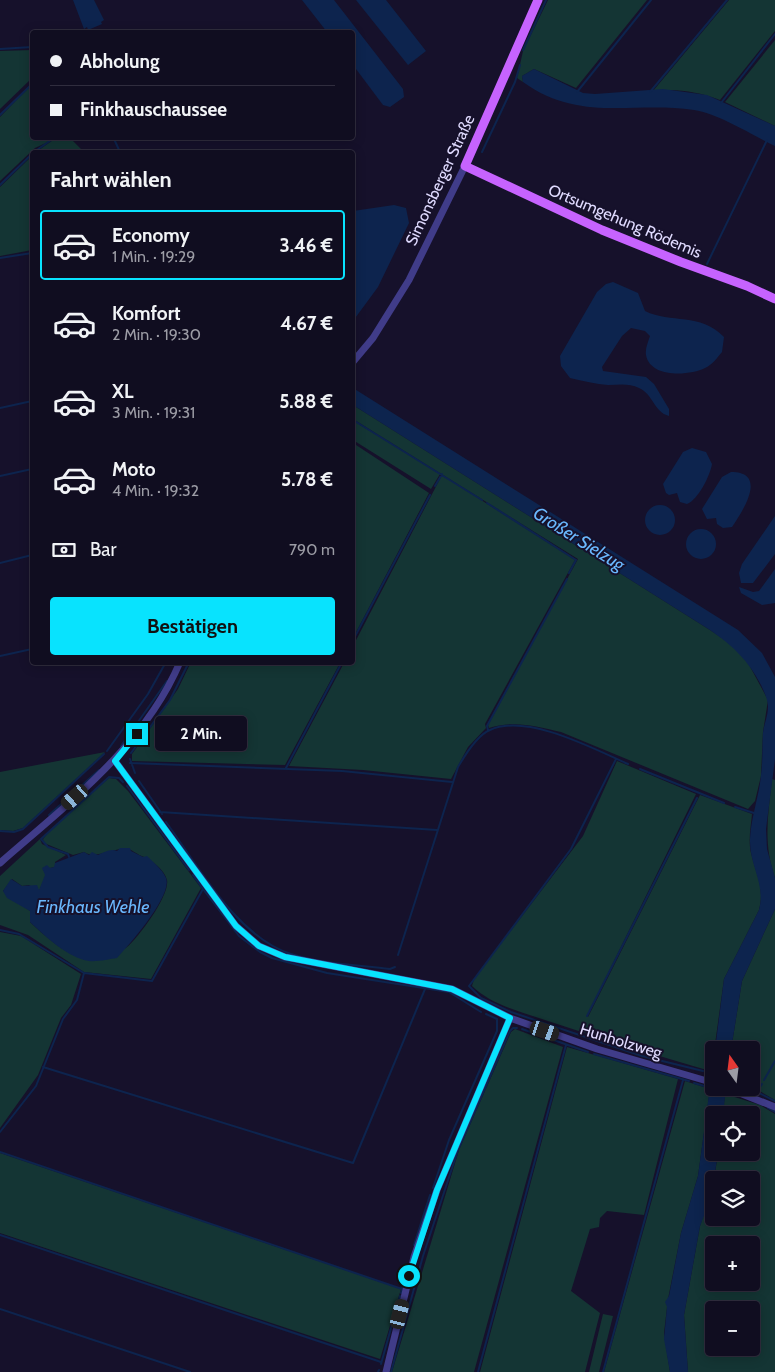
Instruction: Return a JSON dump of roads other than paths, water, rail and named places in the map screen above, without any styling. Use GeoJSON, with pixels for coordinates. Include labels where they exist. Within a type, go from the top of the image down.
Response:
{"type":"FeatureCollection","features":[{"type":"Feature","properties":{"kind":"main road","name":"Simonsberger Straße"},"geometry":{"type":"LineString","coordinates":[[465,166],[538,0]]}},
{"type":"Feature","properties":{"kind":"main road","name":"Ortsumgehung Rödemis"},"geometry":{"type":"LineString","coordinates":[[465,166],[602,230],[672,259],[747,286],[775,299]]}},
{"type":"Feature","properties":{"kind":"street","name":"Simonsberger Straße"},"geometry":{"type":"LineString","coordinates":[[355,359],[373,338],[409,280],[465,166]]}},
{"type":"Feature","properties":{"kind":"street"},"geometry":{"type":"LineString","coordinates":[[0,863],[115,761],[150,714],[178,665]]}},
{"type":"Feature","properties":{"kind":"street","name":"Hunholzweg"},"geometry":{"type":"LineString","coordinates":[[115,761],[236,926],[259,946],[285,957],[452,989],[510,1018],[597,1049],[705,1081]]}},
{"type":"Feature","properties":{"kind":"street"},"geometry":{"type":"LineString","coordinates":[[386,1372],[414,1257],[437,1190],[510,1018]]}},
{"type":"Feature","properties":{"kind":"street"},"geometry":{"type":"LineString","coordinates":[[748,1096],[775,1107]]}},
{"type":"Feature","properties":{"kind":"water"},"geometry":{"type":"Polygon","coordinates":[[[73,0],[94,0],[104,20],[101,22],[102,24],[88,30],[87,27],[84,29],[73,0]]]}},
{"type":"Feature","properties":{"kind":"water"},"geometry":{"type":"Polygon","coordinates":[[[302,0],[334,0],[403,89],[404,97],[390,107],[383,105],[355,68],[355,30],[325,30],[302,0]]]}},
{"type":"Feature","properties":{"kind":"water"},"geometry":{"type":"Polygon","coordinates":[[[356,0],[386,0],[426,51],[408,65],[356,0]]]}},
{"type":"Feature","properties":{"kind":"water"},"geometry":{"type":"Polygon","coordinates":[[[534,69],[583,93],[595,94],[663,89],[707,95],[775,126],[775,146],[725,120],[704,112],[671,108],[586,107],[565,102],[544,95],[523,82],[522,76],[534,69]]]}},
{"type":"Feature","properties":{"kind":"water"},"geometry":{"type":"Polygon","coordinates":[[[394,205],[406,208],[409,223],[378,287],[355,318],[355,211],[394,205]]]}},
{"type":"Feature","properties":{"kind":"water"},"geometry":{"type":"Polygon","coordinates":[[[613,282],[638,293],[645,311],[655,315],[705,324],[715,329],[724,337],[722,352],[710,365],[690,373],[671,373],[655,368],[649,362],[646,353],[650,336],[645,331],[631,328],[622,336],[602,367],[603,371],[646,377],[654,384],[669,409],[669,416],[660,411],[644,391],[635,386],[599,384],[570,378],[561,366],[560,356],[597,292],[606,284],[613,282]]]}},
{"type":"Feature","properties":{"kind":"water","name":"Großer Sielzug"},"geometry":{"type":"Polygon","coordinates":[[[355,389],[738,630],[762,653],[775,677],[775,759],[766,829],[767,849],[775,878],[775,909],[742,981],[732,1041],[716,1041],[724,979],[759,910],[761,901],[759,883],[750,848],[750,839],[760,783],[763,733],[768,707],[766,696],[751,668],[726,642],[710,630],[355,406],[355,389]]]}},
{"type":"Feature","properties":{"kind":"water"},"geometry":{"type":"Polygon","coordinates":[[[692,448],[706,452],[712,464],[703,487],[695,498],[687,504],[680,502],[677,493],[669,495],[666,493],[663,484],[683,452],[692,448]]]}},
{"type":"Feature","properties":{"kind":"water"},"geometry":{"type":"Polygon","coordinates":[[[731,472],[742,474],[749,478],[751,485],[750,494],[732,527],[723,528],[717,524],[716,518],[707,519],[702,509],[722,477],[731,472]]]}},
{"type":"Feature","properties":{"kind":"water"},"geometry":{"type":"Polygon","coordinates":[[[660,505],[671,509],[675,520],[671,531],[660,535],[649,531],[645,520],[649,509],[660,505]]]}},
{"type":"Feature","properties":{"kind":"water"},"geometry":{"type":"Polygon","coordinates":[[[775,516],[775,554],[753,583],[741,583],[739,573],[742,564],[775,516]]]}},
{"type":"Feature","properties":{"kind":"water"},"geometry":{"type":"Polygon","coordinates":[[[701,529],[712,533],[716,544],[712,555],[701,559],[690,555],[686,544],[690,533],[701,529]]]}},
{"type":"Feature","properties":{"kind":"water"},"geometry":{"type":"Polygon","coordinates":[[[775,569],[775,603],[762,605],[741,593],[739,587],[753,592],[759,591],[775,569]]]}},
{"type":"Feature","properties":{"kind":"water","name":"Finkhaus Wehle"},"geometry":{"type":"Polygon","coordinates":[[[120,848],[130,848],[131,851],[143,857],[147,856],[166,878],[166,886],[163,896],[149,919],[117,958],[89,961],[73,956],[50,940],[30,922],[30,911],[7,898],[3,891],[11,879],[22,886],[37,885],[39,890],[45,875],[42,868],[47,865],[50,868],[54,867],[55,863],[84,852],[89,855],[92,852],[98,855],[110,850],[117,851],[120,848]]]}},
{"type":"Feature","properties":{"kind":"water"},"geometry":{"type":"Polygon","coordinates":[[[709,1096],[725,1096],[724,1106],[707,1106],[709,1096]]]}},
{"type":"Feature","properties":{"kind":"water"},"geometry":{"type":"Polygon","coordinates":[[[705,1124],[705,1161],[717,1161],[715,1171],[705,1171],[705,1213],[700,1226],[684,1315],[688,1372],[670,1372],[664,1339],[667,1307],[665,1302],[669,1296],[681,1233],[698,1176],[705,1124]]]}},
{"type":"Feature","properties":{"kind":"waterway"},"geometry":{"type":"LineString","coordinates":[[523,50],[546,0]]}},
{"type":"Feature","properties":{"kind":"waterway"},"geometry":{"type":"LineString","coordinates":[[577,92],[651,0]]}},
{"type":"Feature","properties":{"kind":"waterway"},"geometry":{"type":"LineString","coordinates":[[650,92],[727,0]]}},
{"type":"Feature","properties":{"kind":"waterway"},"geometry":{"type":"LineString","coordinates":[[721,103],[775,34]]}},
{"type":"Feature","properties":{"kind":"waterway"},"geometry":{"type":"LineString","coordinates":[[0,49],[30,47]]}},
{"type":"Feature","properties":{"kind":"waterway"},"geometry":{"type":"LineString","coordinates":[[482,152],[515,82],[520,65]]}},
{"type":"Feature","properties":{"kind":"waterway"},"geometry":{"type":"LineString","coordinates":[[0,115],[30,86]]}},
{"type":"Feature","properties":{"kind":"waterway"},"geometry":{"type":"LineString","coordinates":[[37,150],[51,140]]}},
{"type":"Feature","properties":{"kind":"waterway"},"geometry":{"type":"LineString","coordinates":[[114,140],[119,150]]}},
{"type":"Feature","properties":{"kind":"waterway"},"geometry":{"type":"LineString","coordinates":[[707,264],[767,140]]}},
{"type":"Feature","properties":{"kind":"waterway"},"geometry":{"type":"LineString","coordinates":[[0,185],[30,156]]}},
{"type":"Feature","properties":{"kind":"waterway"},"geometry":{"type":"LineString","coordinates":[[0,258],[30,253]]}},
{"type":"Feature","properties":{"kind":"waterway"},"geometry":{"type":"LineString","coordinates":[[0,408],[30,401]]}},
{"type":"Feature","properties":{"kind":"waterway"},"geometry":{"type":"LineString","coordinates":[[355,421],[482,500]]}},
{"type":"Feature","properties":{"kind":"waterway"},"geometry":{"type":"LineString","coordinates":[[0,476],[30,469]]}},
{"type":"Feature","properties":{"kind":"waterway"},"geometry":{"type":"LineString","coordinates":[[435,486],[442,474]]}},
{"type":"Feature","properties":{"kind":"waterway"},"geometry":{"type":"LineString","coordinates":[[355,636],[430,495]]}},
{"type":"Feature","properties":{"kind":"waterway","name":"Großer Sielzug"},"geometry":{"type":"LineString","coordinates":[[487,503],[576,560]]}},
{"type":"Feature","properties":{"kind":"waterway"},"geometry":{"type":"LineString","coordinates":[[0,563],[30,556]]}},
{"type":"Feature","properties":{"kind":"waterway","name":"Großer Sielzug"},"geometry":{"type":"LineString","coordinates":[[569,573],[576,560]]}},
{"type":"Feature","properties":{"kind":"waterway"},"geometry":{"type":"LineString","coordinates":[[488,730],[487,726],[567,579]]}},
{"type":"Feature","properties":{"kind":"waterway"},"geometry":{"type":"LineString","coordinates":[[0,656],[30,649]]}},
{"type":"Feature","properties":{"kind":"waterway"},"geometry":{"type":"LineString","coordinates":[[107,751],[148,694],[164,665]]}},
{"type":"Feature","properties":{"kind":"waterway"},"geometry":{"type":"LineString","coordinates":[[131,753],[170,700],[188,665]]}},
{"type":"Feature","properties":{"kind":"waterway"},"geometry":{"type":"LineString","coordinates":[[286,768],[340,665]]}},
{"type":"Feature","properties":{"kind":"waterway"},"geometry":{"type":"LineString","coordinates":[[121,746],[167,681]]}},
{"type":"Feature","properties":{"kind":"waterway"},"geometry":{"type":"LineString","coordinates":[[398,955],[458,767],[480,736],[490,730],[505,726],[541,729],[579,742],[628,764]]}},
{"type":"Feature","properties":{"kind":"waterway"},"geometry":{"type":"LineString","coordinates":[[0,831],[14,832],[23,829],[104,754]]}},
{"type":"Feature","properties":{"kind":"waterway"},"geometry":{"type":"LineString","coordinates":[[130,759],[135,773]]}},
{"type":"Feature","properties":{"kind":"waterway"},"geometry":{"type":"LineString","coordinates":[[616,759],[571,849],[469,986],[481,998],[511,1012],[642,1056],[703,1071]]}},
{"type":"Feature","properties":{"kind":"waterway"},"geometry":{"type":"LineString","coordinates":[[130,763],[342,771],[452,782]]}},
{"type":"Feature","properties":{"kind":"waterway"},"geometry":{"type":"LineString","coordinates":[[640,769],[724,803]]}},
{"type":"Feature","properties":{"kind":"waterway"},"geometry":{"type":"LineString","coordinates":[[49,815],[99,770]]}},
{"type":"Feature","properties":{"kind":"waterway"},"geometry":{"type":"LineString","coordinates":[[69,857],[68,854],[48,847],[41,839],[109,777],[119,778],[123,782]]}},
{"type":"Feature","properties":{"kind":"waterway"},"geometry":{"type":"LineString","coordinates":[[139,781],[162,814]]}},
{"type":"Feature","properties":{"kind":"waterway"},"geometry":{"type":"LineString","coordinates":[[127,786],[189,870]]}},
{"type":"Feature","properties":{"kind":"waterway"},"geometry":{"type":"LineString","coordinates":[[587,1016],[697,798]]}},
{"type":"Feature","properties":{"kind":"waterway"},"geometry":{"type":"LineString","coordinates":[[735,807],[754,813]]}},
{"type":"Feature","properties":{"kind":"waterway"},"geometry":{"type":"LineString","coordinates":[[160,812],[437,830]]}},
{"type":"Feature","properties":{"kind":"waterway"},"geometry":{"type":"LineString","coordinates":[[166,822],[206,879],[236,917],[253,933],[271,945],[291,954],[315,960],[390,969],[395,967]]}},
{"type":"Feature","properties":{"kind":"waterway"},"geometry":{"type":"LineString","coordinates":[[0,1132],[36,1086],[63,1019],[77,1000],[84,973],[152,981],[203,889],[193,875]]}},
{"type":"Feature","properties":{"kind":"waterway"},"geometry":{"type":"LineString","coordinates":[[203,889],[239,936],[260,952],[272,958],[327,973],[449,992],[481,1012]]}},
{"type":"Feature","properties":{"kind":"waterway"},"geometry":{"type":"LineString","coordinates":[[0,930],[19,934],[84,973]]}},
{"type":"Feature","properties":{"kind":"waterway"},"geometry":{"type":"LineString","coordinates":[[43,1067],[353,1163],[425,989]]}},
{"type":"Feature","properties":{"kind":"waterway"},"geometry":{"type":"LineString","coordinates":[[433,1188],[449,1140],[497,1031],[497,1019],[486,1014]]}},
{"type":"Feature","properties":{"kind":"waterway"},"geometry":{"type":"LineString","coordinates":[[391,1372],[423,1256],[458,1150],[510,1031],[513,1028],[517,1028]]}},
{"type":"Feature","properties":{"kind":"waterway"},"geometry":{"type":"LineString","coordinates":[[522,1029],[588,1052]]}},
{"type":"Feature","properties":{"kind":"waterway"},"geometry":{"type":"LineString","coordinates":[[478,1372],[566,1045]]}},
{"type":"Feature","properties":{"kind":"waterway"},"geometry":{"type":"LineString","coordinates":[[594,1054],[689,1081]]}},
{"type":"Feature","properties":{"kind":"waterway"},"geometry":{"type":"LineString","coordinates":[[764,1080],[775,1061]]}},
{"type":"Feature","properties":{"kind":"waterway"},"geometry":{"type":"LineString","coordinates":[[603,1372],[683,1080]]}},
{"type":"Feature","properties":{"kind":"waterway"},"geometry":{"type":"LineString","coordinates":[[694,1083],[705,1086]]}},
{"type":"Feature","properties":{"kind":"waterway"},"geometry":{"type":"LineString","coordinates":[[760,1094],[775,1101]]}},
{"type":"Feature","properties":{"kind":"waterway"},"geometry":{"type":"LineString","coordinates":[[768,1108],[775,1112]]}},
{"type":"Feature","properties":{"kind":"waterway"},"geometry":{"type":"LineString","coordinates":[[0,1152],[402,1289]]}},
{"type":"Feature","properties":{"kind":"waterway"},"geometry":{"type":"LineString","coordinates":[[414,1245],[430,1195]]}},
{"type":"Feature","properties":{"kind":"waterway"},"geometry":{"type":"LineString","coordinates":[[0,1235],[381,1362]]}},
{"type":"Feature","properties":{"kind":"waterway"},"geometry":{"type":"LineString","coordinates":[[401,1293],[407,1271]]}},
{"type":"Feature","properties":{"kind":"waterway"},"geometry":{"type":"LineString","coordinates":[[381,1364],[400,1296]]}},
{"type":"Feature","properties":{"kind":"waterway"},"geometry":{"type":"LineString","coordinates":[[0,1309],[190,1372]]}}]}
